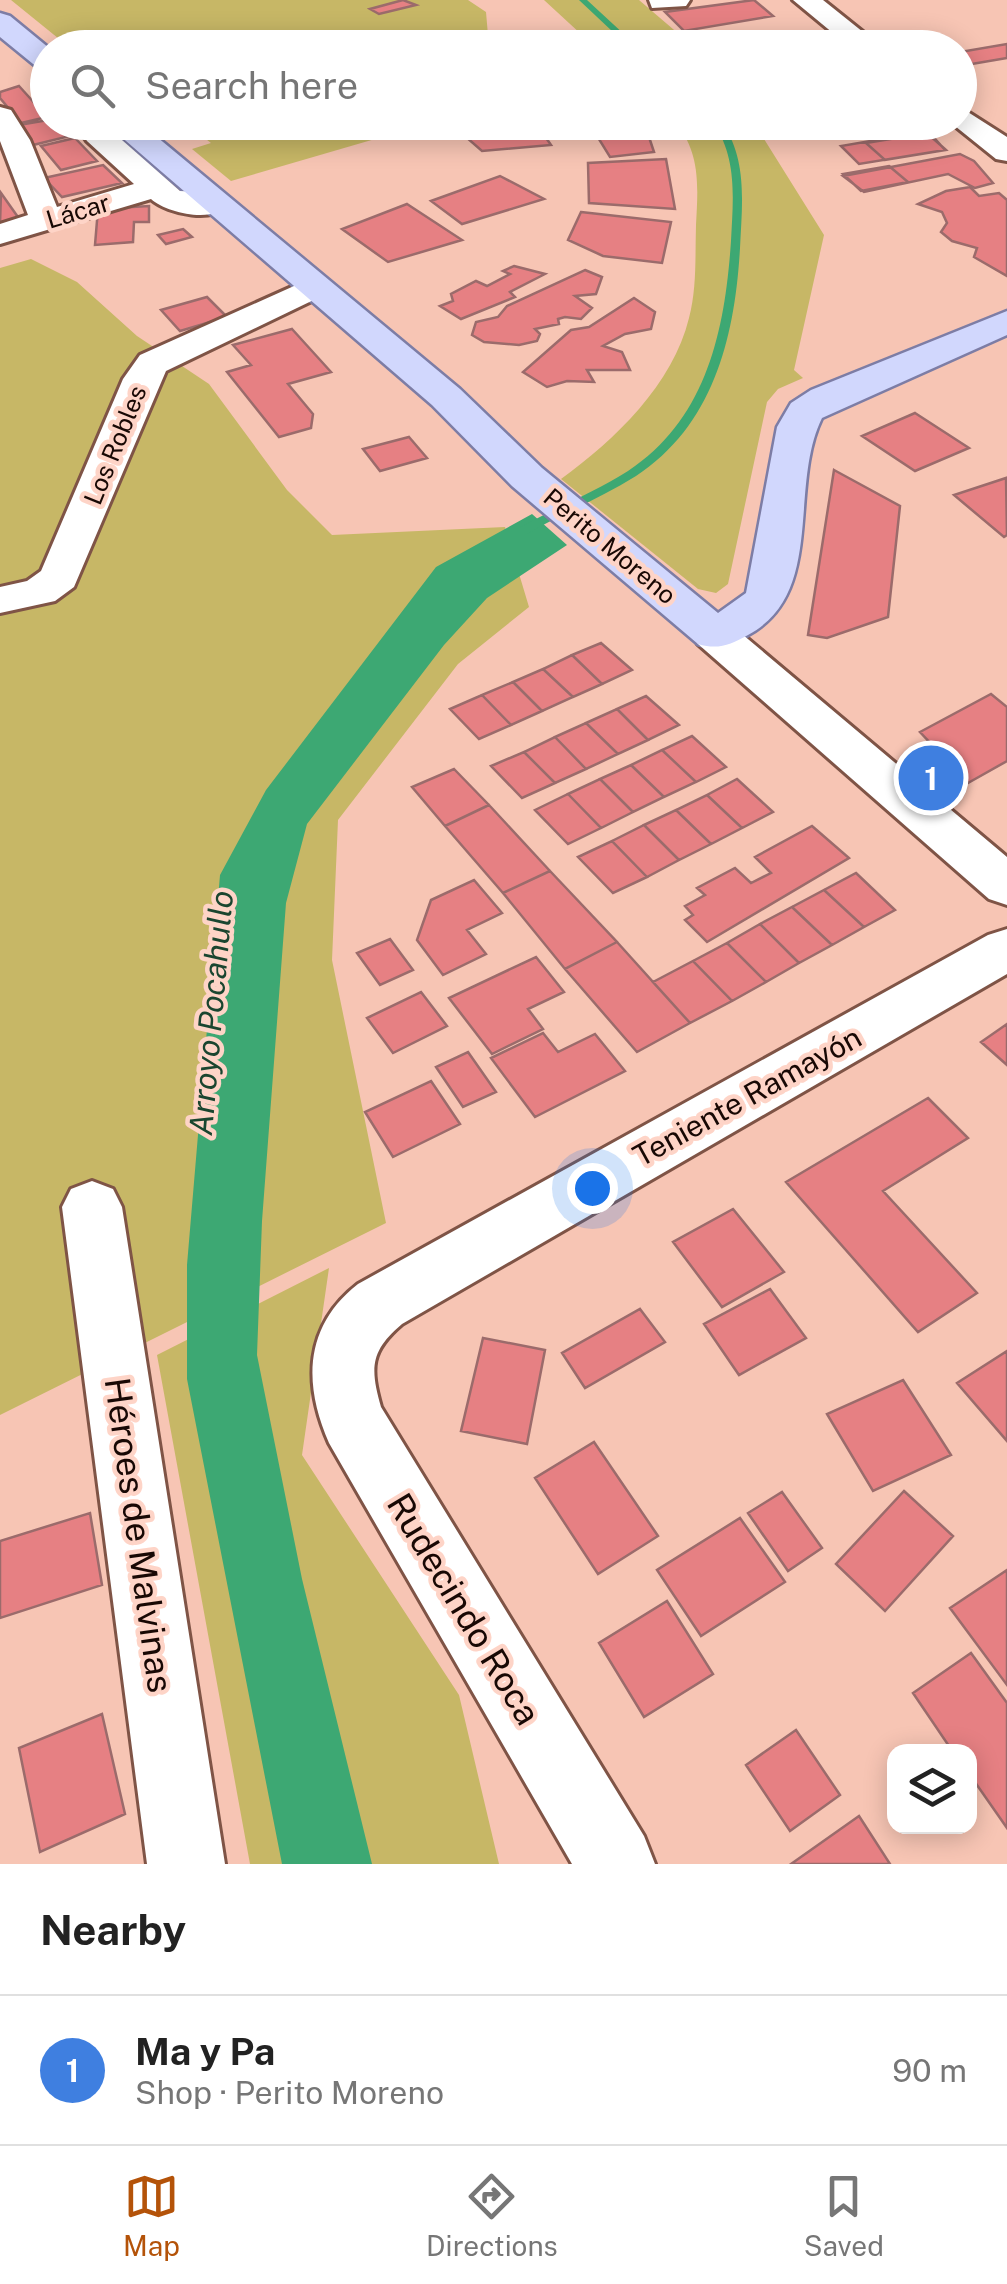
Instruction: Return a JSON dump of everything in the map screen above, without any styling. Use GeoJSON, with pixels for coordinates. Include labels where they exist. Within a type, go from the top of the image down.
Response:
{"type":"FeatureCollection","features":[{"type":"Feature","properties":{"kind":"main road"},"geometry":{"type":"LineString","coordinates":[[2,25],[30,48]]}},
{"type":"Feature","properties":{"kind":"main road","name":"Perito Moreno"},"geometry":{"type":"LineString","coordinates":[[139,140],[457,407],[539,488],[714,634]]}},
{"type":"Feature","properties":{"kind":"main road"},"geometry":{"type":"LineString","coordinates":[[714,634],[752,614],[768,596],[797,428],[805,411],[1007,322]]}},
{"type":"Feature","properties":{"kind":"main road"},"geometry":{"type":"LineString","coordinates":[[957,342],[1007,331]]}},
{"type":"Feature","properties":{"kind":"street"},"geometry":{"type":"LineString","coordinates":[[806,0],[845,30]]}},
{"type":"Feature","properties":{"kind":"street"},"geometry":{"type":"LineString","coordinates":[[0,116],[13,135],[46,220]]}},
{"type":"Feature","properties":{"kind":"street"},"geometry":{"type":"LineString","coordinates":[[977,129],[1007,152]]}},
{"type":"Feature","properties":{"kind":"street","name":"Perito Moreno"},"geometry":{"type":"LineString","coordinates":[[105,140],[177,202],[216,203]]}},
{"type":"Feature","properties":{"kind":"street","name":"Lácar"},"geometry":{"type":"LineString","coordinates":[[0,234],[157,187]]}},
{"type":"Feature","properties":{"kind":"street","name":"Los Robles"},"geometry":{"type":"LineString","coordinates":[[0,600],[40,592],[59,578],[142,379],[153,362],[314,287]]}},
{"type":"Feature","properties":{"kind":"street","name":"Perito Moreno"},"geometry":{"type":"LineString","coordinates":[[714,634],[1007,886]]}},
{"type":"Feature","properties":{"kind":"street","name":"Teniente Ramayón"},"geometry":{"type":"LineString","coordinates":[[344,1347],[358,1322],[380,1304],[1007,949]]}},
{"type":"Feature","properties":{"kind":"street","name":"Héroes de Malvinas"},"geometry":{"type":"LineString","coordinates":[[92,1206],[186,1864]]}},
{"type":"Feature","properties":{"kind":"street","name":"Rudecindo Roca"},"geometry":{"type":"LineString","coordinates":[[344,1347],[339,1380],[352,1421],[616,1864]]}},
{"type":"Feature","properties":{"kind":"shaded area"},"geometry":{"type":"Polygon","coordinates":[[[11,0],[468,0],[486,12],[488,30],[48,30],[11,0]]]}},
{"type":"Feature","properties":{"kind":"shaded area"},"geometry":{"type":"Polygon","coordinates":[[[544,0],[639,0],[674,30],[577,30],[544,0]]]}},
{"type":"Feature","properties":{"kind":"shaded area"},"geometry":{"type":"Polygon","coordinates":[[[207,140],[372,140],[231,181],[192,149],[211,143],[207,140]]]}},
{"type":"Feature","properties":{"kind":"shaded area"},"geometry":{"type":"Polygon","coordinates":[[[686,140],[765,140],[824,235],[794,370],[803,378],[778,389],[767,402],[728,584],[716,593],[698,589],[561,479],[602,447],[639,409],[670,366],[681,342],[694,284],[697,184],[686,140]]]}},
{"type":"Feature","properties":{"kind":"shaded area"},"geometry":{"type":"Polygon","coordinates":[[[31,259],[77,282],[137,336],[209,384],[287,490],[332,535],[505,527],[529,607],[458,664],[338,820],[332,960],[386,1223],[0,1415],[0,268],[31,259]]]}},
{"type":"Feature","properties":{"kind":"shaded area"},"geometry":{"type":"Polygon","coordinates":[[[329,1268],[302,1455],[459,1695],[499,1864],[250,1864],[157,1355],[329,1268]]]}},
{"type":"Feature","properties":{"kind":"water"},"geometry":{"type":"Polygon","coordinates":[[[532,514],[567,545],[487,598],[444,645],[307,824],[286,903],[262,1221],[257,1355],[302,1579],[372,1864],[282,1864],[187,1379],[187,1265],[220,875],[266,790],[436,567],[532,514]]]}},
{"type":"Feature","properties":{"kind":"building"},"geometry":{"type":"Polygon","coordinates":[[[403,0],[416,5],[379,14],[370,9],[403,0]]]}},
{"type":"Feature","properties":{"kind":"building"},"geometry":{"type":"Polygon","coordinates":[[[754,0],[773,16],[683,30],[665,12],[754,0]]]}},
{"type":"Feature","properties":{"kind":"building"},"geometry":{"type":"Polygon","coordinates":[[[1007,44],[1007,58],[977,63],[977,49],[1007,44]]]}},
{"type":"Feature","properties":{"kind":"building"},"geometry":{"type":"Polygon","coordinates":[[[19,86],[30,98],[30,121],[21,123],[0,98],[0,92],[19,86]]]}},
{"type":"Feature","properties":{"kind":"building"},"geometry":{"type":"Polygon","coordinates":[[[30,123],[30,140],[54,140],[33,145],[19,125],[30,123]]]}},
{"type":"Feature","properties":{"kind":"building"},"geometry":{"type":"Polygon","coordinates":[[[77,140],[97,161],[61,170],[41,146],[77,140]]]}},
{"type":"Feature","properties":{"kind":"building"},"geometry":{"type":"Polygon","coordinates":[[[469,140],[548,140],[551,145],[482,151],[469,140]]]}},
{"type":"Feature","properties":{"kind":"building"},"geometry":{"type":"Polygon","coordinates":[[[600,140],[650,140],[654,152],[610,157],[600,140]]]}},
{"type":"Feature","properties":{"kind":"building"},"geometry":{"type":"Polygon","coordinates":[[[876,140],[936,140],[945,150],[859,164],[841,146],[876,140]]]}},
{"type":"Feature","properties":{"kind":"building"},"geometry":{"type":"Polygon","coordinates":[[[935,140],[946,150],[885,160],[866,143],[935,140]]]}},
{"type":"Feature","properties":{"kind":"building"},"geometry":{"type":"Polygon","coordinates":[[[960,154],[974,161],[993,183],[975,188],[948,174],[864,192],[843,176],[960,154]]]}},
{"type":"Feature","properties":{"kind":"building"},"geometry":{"type":"Polygon","coordinates":[[[666,159],[675,209],[589,203],[588,163],[666,159]]]}},
{"type":"Feature","properties":{"kind":"building"},"geometry":{"type":"Polygon","coordinates":[[[103,165],[122,183],[62,197],[44,178],[103,165]]]}},
{"type":"Feature","properties":{"kind":"building"},"geometry":{"type":"Polygon","coordinates":[[[889,166],[908,182],[861,191],[843,174],[889,166]]]}},
{"type":"Feature","properties":{"kind":"building"},"geometry":{"type":"Polygon","coordinates":[[[500,176],[544,199],[462,224],[431,201],[500,176]]]}},
{"type":"Feature","properties":{"kind":"building"},"geometry":{"type":"Polygon","coordinates":[[[970,187],[979,196],[999,193],[1007,200],[1007,276],[974,257],[977,248],[952,241],[941,232],[947,223],[942,212],[918,204],[946,191],[970,187]]]}},
{"type":"Feature","properties":{"kind":"building"},"geometry":{"type":"Polygon","coordinates":[[[1,193],[20,220],[0,224],[1,193]]]}},
{"type":"Feature","properties":{"kind":"building"},"geometry":{"type":"Polygon","coordinates":[[[407,204],[462,240],[388,262],[342,229],[407,204]]]}},
{"type":"Feature","properties":{"kind":"building"},"geometry":{"type":"Polygon","coordinates":[[[149,206],[149,222],[134,222],[133,242],[95,245],[98,209],[149,206]]]}},
{"type":"Feature","properties":{"kind":"building"},"geometry":{"type":"Polygon","coordinates":[[[581,212],[671,222],[662,263],[603,256],[568,240],[581,212]]]}},
{"type":"Feature","properties":{"kind":"building"},"geometry":{"type":"Polygon","coordinates":[[[183,229],[192,237],[166,244],[158,235],[183,229]]]}},
{"type":"Feature","properties":{"kind":"building"},"geometry":{"type":"Polygon","coordinates":[[[514,266],[545,274],[510,292],[515,297],[461,319],[440,306],[453,301],[451,294],[476,281],[487,286],[510,274],[503,271],[514,266]]]}},
{"type":"Feature","properties":{"kind":"building"},"geometry":{"type":"Polygon","coordinates":[[[585,270],[602,277],[596,294],[575,296],[592,308],[581,319],[558,319],[559,324],[535,329],[540,334],[537,341],[519,345],[484,342],[472,335],[476,322],[498,317],[507,306],[585,270]]]}},
{"type":"Feature","properties":{"kind":"building"},"geometry":{"type":"Polygon","coordinates":[[[207,297],[227,317],[180,331],[161,310],[207,297]]]}},
{"type":"Feature","properties":{"kind":"building"},"geometry":{"type":"Polygon","coordinates":[[[634,298],[655,312],[651,329],[625,334],[603,346],[622,352],[630,370],[587,370],[594,382],[567,381],[547,387],[523,372],[571,330],[589,327],[634,298]]]}},
{"type":"Feature","properties":{"kind":"building"},"geometry":{"type":"Polygon","coordinates":[[[292,329],[331,372],[288,384],[313,414],[311,428],[279,437],[227,372],[251,365],[233,345],[292,329]]]}},
{"type":"Feature","properties":{"kind":"building"},"geometry":{"type":"Polygon","coordinates":[[[915,413],[969,448],[915,471],[862,436],[915,413]]]}},
{"type":"Feature","properties":{"kind":"building"},"geometry":{"type":"Polygon","coordinates":[[[409,437],[427,458],[380,471],[363,449],[409,437]]]}},
{"type":"Feature","properties":{"kind":"building"},"geometry":{"type":"Polygon","coordinates":[[[834,470],[900,506],[888,617],[827,638],[808,635],[834,470]]]}},
{"type":"Feature","properties":{"kind":"building"},"geometry":{"type":"Polygon","coordinates":[[[1006,478],[1007,535],[1004,537],[954,495],[1006,478]]]}},
{"type":"Feature","properties":{"kind":"building"},"geometry":{"type":"Polygon","coordinates":[[[601,643],[632,670],[602,684],[572,655],[601,643]]]}},
{"type":"Feature","properties":{"kind":"building"},"geometry":{"type":"Polygon","coordinates":[[[572,655],[602,684],[573,697],[543,669],[572,655]]]}},
{"type":"Feature","properties":{"kind":"building"},"geometry":{"type":"Polygon","coordinates":[[[543,669],[573,697],[542,711],[513,682],[543,669]]]}},
{"type":"Feature","properties":{"kind":"building"},"geometry":{"type":"Polygon","coordinates":[[[513,682],[542,711],[511,725],[482,695],[513,682]]]}},
{"type":"Feature","properties":{"kind":"building"},"geometry":{"type":"Polygon","coordinates":[[[991,694],[1007,707],[1007,761],[968,783],[920,732],[991,694]]]}},
{"type":"Feature","properties":{"kind":"building"},"geometry":{"type":"Polygon","coordinates":[[[482,695],[511,725],[479,739],[450,709],[482,695]]]}},
{"type":"Feature","properties":{"kind":"building"},"geometry":{"type":"Polygon","coordinates":[[[646,696],[679,725],[648,740],[617,709],[646,696]]]}},
{"type":"Feature","properties":{"kind":"building"},"geometry":{"type":"Polygon","coordinates":[[[617,709],[648,740],[618,754],[586,723],[617,709]]]}},
{"type":"Feature","properties":{"kind":"building"},"geometry":{"type":"Polygon","coordinates":[[[586,723],[618,754],[586,769],[555,737],[586,723]]]}},
{"type":"Feature","properties":{"kind":"building"},"geometry":{"type":"Polygon","coordinates":[[[692,736],[726,767],[696,782],[662,750],[692,736]]]}},
{"type":"Feature","properties":{"kind":"building"},"geometry":{"type":"Polygon","coordinates":[[[555,737],[586,769],[555,783],[524,752],[555,737]]]}},
{"type":"Feature","properties":{"kind":"building"},"geometry":{"type":"Polygon","coordinates":[[[662,750],[696,782],[664,797],[631,765],[662,750]]]}},
{"type":"Feature","properties":{"kind":"building"},"geometry":{"type":"Polygon","coordinates":[[[524,752],[555,783],[522,798],[491,766],[524,752]]]}},
{"type":"Feature","properties":{"kind":"building"},"geometry":{"type":"Polygon","coordinates":[[[631,765],[664,797],[633,812],[600,779],[631,765]]]}},
{"type":"Feature","properties":{"kind":"building"},"geometry":{"type":"Polygon","coordinates":[[[454,769],[489,805],[445,826],[412,787],[454,769]]]}},
{"type":"Feature","properties":{"kind":"building"},"geometry":{"type":"Polygon","coordinates":[[[600,779],[633,812],[601,828],[568,794],[600,779]]]}},
{"type":"Feature","properties":{"kind":"building"},"geometry":{"type":"Polygon","coordinates":[[[737,779],[773,812],[742,828],[707,795],[737,779]]]}},
{"type":"Feature","properties":{"kind":"building"},"geometry":{"type":"Polygon","coordinates":[[[568,794],[601,828],[568,844],[535,810],[568,794]]]}},
{"type":"Feature","properties":{"kind":"building"},"geometry":{"type":"Polygon","coordinates":[[[707,795],[742,828],[711,844],[676,810],[707,795]]]}},
{"type":"Feature","properties":{"kind":"building"},"geometry":{"type":"Polygon","coordinates":[[[489,805],[550,871],[503,893],[445,826],[489,805]]]}},
{"type":"Feature","properties":{"kind":"building"},"geometry":{"type":"Polygon","coordinates":[[[676,810],[711,844],[679,860],[644,825],[676,810]]]}},
{"type":"Feature","properties":{"kind":"building"},"geometry":{"type":"Polygon","coordinates":[[[644,825],[679,860],[647,877],[612,841],[644,825]]]}},
{"type":"Feature","properties":{"kind":"building"},"geometry":{"type":"Polygon","coordinates":[[[812,826],[849,858],[707,942],[685,920],[693,915],[685,906],[705,895],[697,888],[735,868],[751,883],[771,873],[755,857],[812,826]]]}},
{"type":"Feature","properties":{"kind":"building"},"geometry":{"type":"Polygon","coordinates":[[[612,841],[647,877],[613,893],[578,857],[612,841]]]}},
{"type":"Feature","properties":{"kind":"building"},"geometry":{"type":"Polygon","coordinates":[[[550,871],[617,942],[565,969],[503,893],[550,871]]]}},
{"type":"Feature","properties":{"kind":"building"},"geometry":{"type":"Polygon","coordinates":[[[856,873],[895,910],[864,927],[824,890],[856,873]]]}},
{"type":"Feature","properties":{"kind":"building"},"geometry":{"type":"Polygon","coordinates":[[[474,880],[502,913],[467,930],[486,954],[443,975],[417,940],[431,900],[474,880]]]}},
{"type":"Feature","properties":{"kind":"building"},"geometry":{"type":"Polygon","coordinates":[[[824,890],[864,927],[832,945],[792,907],[824,890]]]}},
{"type":"Feature","properties":{"kind":"building"},"geometry":{"type":"Polygon","coordinates":[[[792,907],[832,945],[799,963],[760,924],[792,907]]]}},
{"type":"Feature","properties":{"kind":"building"},"geometry":{"type":"Polygon","coordinates":[[[760,924],[799,963],[766,982],[727,943],[760,924]]]}},
{"type":"Feature","properties":{"kind":"building"},"geometry":{"type":"Polygon","coordinates":[[[390,939],[413,970],[380,985],[357,953],[390,939]]]}},
{"type":"Feature","properties":{"kind":"building"},"geometry":{"type":"Polygon","coordinates":[[[617,942],[690,1023],[637,1052],[565,969],[617,942]]]}},
{"type":"Feature","properties":{"kind":"building"},"geometry":{"type":"Polygon","coordinates":[[[727,943],[766,982],[732,1001],[693,961],[727,943]]]}},
{"type":"Feature","properties":{"kind":"building"},"geometry":{"type":"Polygon","coordinates":[[[536,957],[564,992],[528,1009],[543,1029],[492,1054],[449,998],[536,957]]]}},
{"type":"Feature","properties":{"kind":"building"},"geometry":{"type":"Polygon","coordinates":[[[693,961],[732,1001],[690,1023],[653,982],[693,961]]]}},
{"type":"Feature","properties":{"kind":"building"},"geometry":{"type":"Polygon","coordinates":[[[421,992],[447,1026],[393,1053],[367,1018],[421,992]]]}},
{"type":"Feature","properties":{"kind":"building"},"geometry":{"type":"Polygon","coordinates":[[[1007,1024],[1007,1065],[981,1042],[1007,1024]]]}},
{"type":"Feature","properties":{"kind":"building"},"geometry":{"type":"Polygon","coordinates":[[[543,1033],[558,1052],[595,1034],[625,1071],[535,1117],[491,1058],[543,1033]]]}},
{"type":"Feature","properties":{"kind":"building"},"geometry":{"type":"Polygon","coordinates":[[[468,1052],[496,1092],[463,1107],[436,1067],[468,1052]]]}},
{"type":"Feature","properties":{"kind":"building"},"geometry":{"type":"Polygon","coordinates":[[[431,1081],[460,1124],[393,1157],[365,1112],[431,1081]]]}},
{"type":"Feature","properties":{"kind":"building"},"geometry":{"type":"Polygon","coordinates":[[[928,1098],[968,1138],[883,1191],[977,1293],[918,1332],[786,1182],[928,1098]]]}},
{"type":"Feature","properties":{"kind":"building"},"geometry":{"type":"Polygon","coordinates":[[[733,1209],[784,1272],[722,1307],[673,1242],[733,1209]]]}},
{"type":"Feature","properties":{"kind":"building"},"geometry":{"type":"Polygon","coordinates":[[[770,1289],[806,1338],[739,1375],[704,1324],[770,1289]]]}},
{"type":"Feature","properties":{"kind":"building"},"geometry":{"type":"Polygon","coordinates":[[[640,1309],[665,1342],[585,1388],[562,1353],[640,1309]]]}},
{"type":"Feature","properties":{"kind":"building"},"geometry":{"type":"Polygon","coordinates":[[[483,1338],[545,1350],[527,1444],[461,1431],[483,1338]]]}},
{"type":"Feature","properties":{"kind":"building"},"geometry":{"type":"Polygon","coordinates":[[[1007,1351],[1007,1441],[957,1383],[1007,1351]]]}},
{"type":"Feature","properties":{"kind":"building"},"geometry":{"type":"Polygon","coordinates":[[[903,1380],[951,1455],[873,1491],[827,1414],[903,1380]]]}},
{"type":"Feature","properties":{"kind":"building"},"geometry":{"type":"Polygon","coordinates":[[[594,1442],[658,1536],[598,1574],[535,1478],[594,1442]]]}},
{"type":"Feature","properties":{"kind":"building"},"geometry":{"type":"Polygon","coordinates":[[[904,1491],[953,1536],[885,1611],[836,1564],[904,1491]]]}},
{"type":"Feature","properties":{"kind":"building"},"geometry":{"type":"Polygon","coordinates":[[[782,1492],[822,1548],[788,1571],[748,1513],[782,1492]]]}},
{"type":"Feature","properties":{"kind":"building"},"geometry":{"type":"Polygon","coordinates":[[[90,1513],[102,1585],[0,1618],[0,1541],[90,1513]]]}},
{"type":"Feature","properties":{"kind":"building"},"geometry":{"type":"Polygon","coordinates":[[[740,1518],[785,1582],[701,1636],[657,1570],[740,1518]]]}},
{"type":"Feature","properties":{"kind":"building"},"geometry":{"type":"Polygon","coordinates":[[[1007,1570],[1007,1685],[950,1608],[1007,1570]]]}},
{"type":"Feature","properties":{"kind":"building"},"geometry":{"type":"Polygon","coordinates":[[[667,1601],[713,1674],[644,1717],[599,1643],[667,1601]]]}},
{"type":"Feature","properties":{"kind":"building"},"geometry":{"type":"Polygon","coordinates":[[[971,1653],[1007,1703],[1007,1828],[977,1785],[977,1744],[948,1744],[913,1693],[971,1653]]]}},
{"type":"Feature","properties":{"kind":"building"},"geometry":{"type":"Polygon","coordinates":[[[102,1714],[125,1814],[40,1852],[19,1748],[102,1714]]]}},
{"type":"Feature","properties":{"kind":"building"},"geometry":{"type":"Polygon","coordinates":[[[796,1730],[840,1795],[790,1831],[746,1765],[796,1730]]]}},
{"type":"Feature","properties":{"kind":"building"},"geometry":{"type":"Polygon","coordinates":[[[859,1816],[890,1864],[791,1864],[859,1816]]]}},
{"type":"Feature","properties":{"kind":"waterway","name":"Arroyo Pocahullo"},"geometry":{"type":"LineString","coordinates":[[583,0],[616,30]]}},
{"type":"Feature","properties":{"kind":"waterway","name":"Arroyo Pocahullo"},"geometry":{"type":"LineString","coordinates":[[523,531],[644,465],[670,443],[705,390],[717,360],[731,297],[738,188],[728,140]]}},
{"type":"Feature","properties":{"kind":"place","name":"Ma y Pa"},"geometry":{"type":"Point","coordinates":[931,778]}}]}
